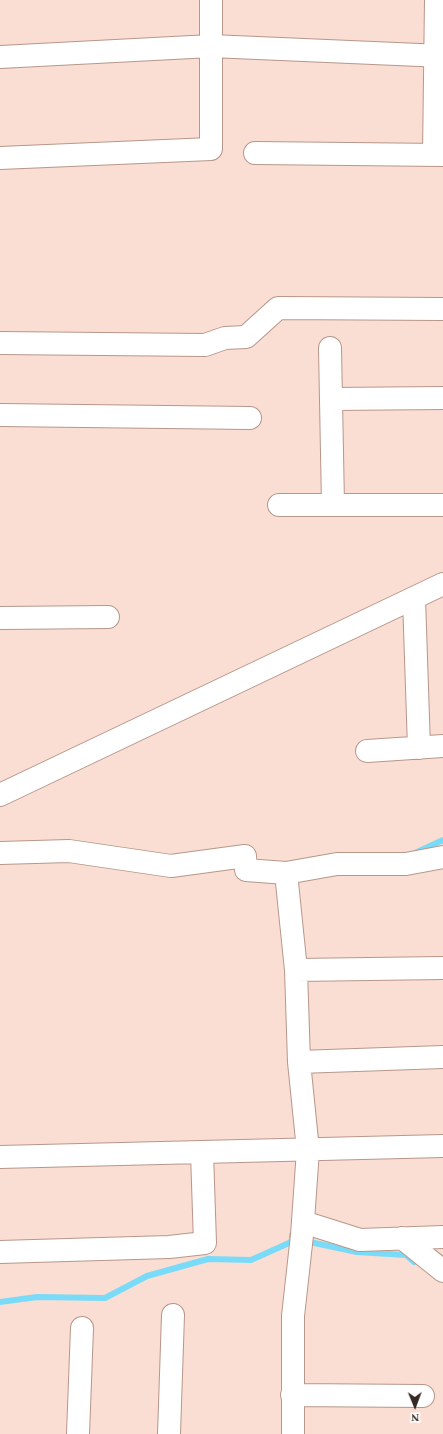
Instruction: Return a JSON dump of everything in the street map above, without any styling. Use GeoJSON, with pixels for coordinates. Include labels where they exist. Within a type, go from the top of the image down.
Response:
{"type":"FeatureCollection","features":[{"type":"Feature","properties":{"kind":"street"},"geometry":{"type":"LineString","coordinates":[[0,158],[211,149],[211,0]]}},
{"type":"Feature","properties":{"kind":"street"},"geometry":{"type":"LineString","coordinates":[[255,153],[438,155],[439,56],[436,0]]}},
{"type":"Feature","properties":{"kind":"street"},"geometry":{"type":"LineString","coordinates":[[0,57],[211,46],[439,56]]}},
{"type":"Feature","properties":{"kind":"street"},"geometry":{"type":"LineString","coordinates":[[0,343],[205,345],[225,338],[246,337],[278,308],[443,309]]}},
{"type":"Feature","properties":{"kind":"street"},"geometry":{"type":"LineString","coordinates":[[330,348],[333,506]]}},
{"type":"Feature","properties":{"kind":"street"},"geometry":{"type":"LineString","coordinates":[[331,400],[443,398]]}},
{"type":"Feature","properties":{"kind":"street"},"geometry":{"type":"LineString","coordinates":[[0,415],[250,418]]}},
{"type":"Feature","properties":{"kind":"street"},"geometry":{"type":"LineString","coordinates":[[279,505],[443,505]]}},
{"type":"Feature","properties":{"kind":"street"},"geometry":{"type":"LineString","coordinates":[[0,795],[443,584]]}},
{"type":"Feature","properties":{"kind":"street"},"geometry":{"type":"LineString","coordinates":[[414,598],[419,748]]}},
{"type":"Feature","properties":{"kind":"street"},"geometry":{"type":"LineString","coordinates":[[0,618],[108,617]]}},
{"type":"Feature","properties":{"kind":"street"},"geometry":{"type":"LineString","coordinates":[[367,751],[443,746]]}},
{"type":"Feature","properties":{"kind":"street"},"geometry":{"type":"LineString","coordinates":[[0,853],[69,851],[171,866],[245,856],[246,870],[281,872],[337,864],[406,864],[443,857]]}},
{"type":"Feature","properties":{"kind":"street"},"geometry":{"type":"LineString","coordinates":[[281,872],[296,970],[299,1062],[308,1150],[302,1234],[293,1316],[293,1434]]}},
{"type":"Feature","properties":{"kind":"street"},"geometry":{"type":"LineString","coordinates":[[296,970],[443,968]]}},
{"type":"Feature","properties":{"kind":"street"},"geometry":{"type":"LineString","coordinates":[[299,1062],[443,1057]]}},
{"type":"Feature","properties":{"kind":"street"},"geometry":{"type":"LineString","coordinates":[[0,1157],[443,1146]]}},
{"type":"Feature","properties":{"kind":"street"},"geometry":{"type":"LineString","coordinates":[[0,1252],[169,1247],[205,1243],[202,1153]]}},
{"type":"Feature","properties":{"kind":"street"},"geometry":{"type":"LineString","coordinates":[[302,1234],[360,1240],[443,1237]]}},
{"type":"Feature","properties":{"kind":"street"},"geometry":{"type":"LineString","coordinates":[[402,1238],[443,1272]]}},
{"type":"Feature","properties":{"kind":"street"},"geometry":{"type":"LineString","coordinates":[[169,1434],[173,1315]]}},
{"type":"Feature","properties":{"kind":"street"},"geometry":{"type":"LineString","coordinates":[[78,1434],[82,1328]]}},
{"type":"Feature","properties":{"kind":"street"},"geometry":{"type":"LineString","coordinates":[[292,1394],[423,1396]]}},
{"type":"Feature","properties":{"kind":"waterway"},"geometry":{"type":"LineString","coordinates":[[415,853],[443,840]]}},
{"type":"Feature","properties":{"kind":"waterway"},"geometry":{"type":"LineString","coordinates":[[0,1302],[37,1297],[105,1298],[147,1276],[208,1259],[251,1260],[289,1243],[292,1240],[292,1235]]}},
{"type":"Feature","properties":{"kind":"waterway"},"geometry":{"type":"LineString","coordinates":[[305,1241],[357,1252],[406,1255],[414,1262]]}}]}
